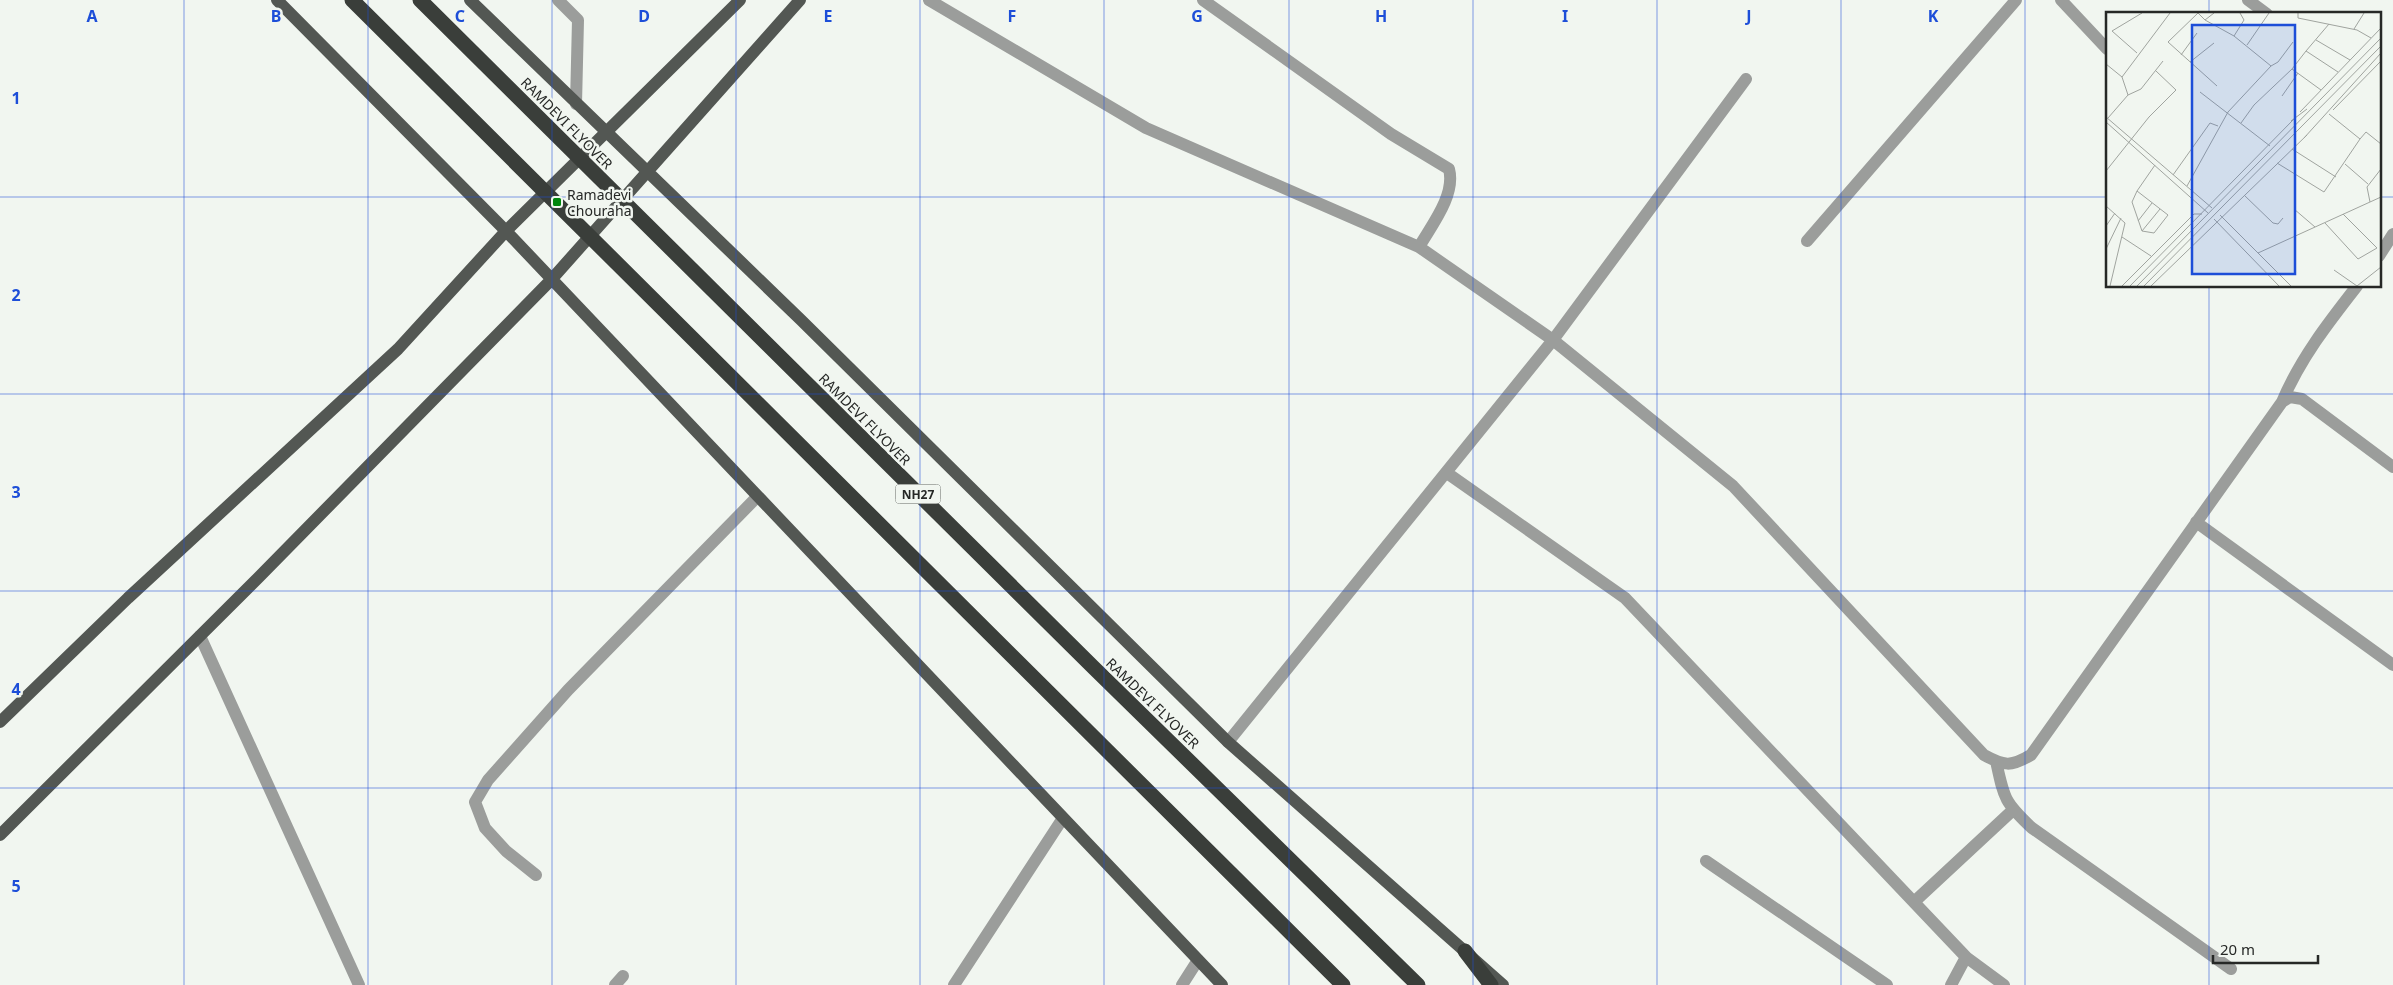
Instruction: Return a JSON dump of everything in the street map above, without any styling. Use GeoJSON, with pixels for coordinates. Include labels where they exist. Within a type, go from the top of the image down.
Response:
{"type":"FeatureCollection","features":[{"type":"Feature","properties":{"kind":"highway"},"geometry":{"type":"LineString","coordinates":[[352,0],[1343,985]]}},
{"type":"Feature","properties":{"kind":"highway","name":"RAMDEVI FLYOVER"},"geometry":{"type":"LineString","coordinates":[[420,0],[1094,668],[1418,985]]}},
{"type":"Feature","properties":{"kind":"highway"},"geometry":{"type":"LineString","coordinates":[[1466,951],[1491,985]]}},
{"type":"Feature","properties":{"kind":"main road"},"geometry":{"type":"LineString","coordinates":[[277,0],[506,231],[1222,985]]}},
{"type":"Feature","properties":{"kind":"main road"},"geometry":{"type":"LineString","coordinates":[[470,0],[801,320],[1228,742],[1503,985]]}},
{"type":"Feature","properties":{"kind":"main road"},"geometry":{"type":"LineString","coordinates":[[0,722],[128,598],[398,349],[506,231],[740,0]]}},
{"type":"Feature","properties":{"kind":"main road"},"geometry":{"type":"LineString","coordinates":[[0,834],[200,636],[552,280],[800,0]]}},
{"type":"Feature","properties":{"kind":"street"},"geometry":{"type":"LineString","coordinates":[[558,0],[578,20],[576,104]]}},
{"type":"Feature","properties":{"kind":"street"},"geometry":{"type":"LineString","coordinates":[[929,0],[1146,128],[1419,247],[1553,340],[1733,486],[1984,755],[1996,761],[2016,764],[2031,755],[2282,402],[2290,381],[2310,347],[2355,288]]}},
{"type":"Feature","properties":{"kind":"street"},"geometry":{"type":"LineString","coordinates":[[1204,0],[1391,134],[1449,169],[1451,177],[1444,202],[1419,247]]}},
{"type":"Feature","properties":{"kind":"street"},"geometry":{"type":"LineString","coordinates":[[1807,241],[2016,0]]}},
{"type":"Feature","properties":{"kind":"street"},"geometry":{"type":"LineString","coordinates":[[2061,0],[2106,48]]}},
{"type":"Feature","properties":{"kind":"street"},"geometry":{"type":"LineString","coordinates":[[2248,0],[2264,12]]}},
{"type":"Feature","properties":{"kind":"street"},"geometry":{"type":"LineString","coordinates":[[1228,742],[1553,340],[1746,79]]}},
{"type":"Feature","properties":{"kind":"street"},"geometry":{"type":"LineString","coordinates":[[2380,254],[2393,234]]}},
{"type":"Feature","properties":{"kind":"street"},"geometry":{"type":"LineString","coordinates":[[2282,402],[2290,397],[2302,399],[2393,467]]}},
{"type":"Feature","properties":{"kind":"street"},"geometry":{"type":"LineString","coordinates":[[1447,473],[1625,598],[1966,957],[2004,985]]}},
{"type":"Feature","properties":{"kind":"street"},"geometry":{"type":"LineString","coordinates":[[536,875],[506,851],[485,828],[475,802],[488,780],[568,690],[757,497]]}},
{"type":"Feature","properties":{"kind":"street"},"geometry":{"type":"LineString","coordinates":[[2196,522],[2393,665]]}},
{"type":"Feature","properties":{"kind":"street"},"geometry":{"type":"LineString","coordinates":[[200,636],[360,985]]}},
{"type":"Feature","properties":{"kind":"street"},"geometry":{"type":"LineString","coordinates":[[1996,761],[2003,795],[2013,810],[2032,828],[2231,969]]}},
{"type":"Feature","properties":{"kind":"street"},"geometry":{"type":"LineString","coordinates":[[1914,902],[2013,810]]}},
{"type":"Feature","properties":{"kind":"street"},"geometry":{"type":"LineString","coordinates":[[954,985],[1063,818]]}},
{"type":"Feature","properties":{"kind":"street"},"geometry":{"type":"LineString","coordinates":[[1706,861],[1887,985]]}},
{"type":"Feature","properties":{"kind":"street"},"geometry":{"type":"LineString","coordinates":[[1951,985],[1966,957]]}},
{"type":"Feature","properties":{"kind":"street"},"geometry":{"type":"LineString","coordinates":[[1182,985],[1198,960]]}},
{"type":"Feature","properties":{"kind":"place","name":"Ramadevi Chouraha"},"geometry":{"type":"Point","coordinates":[557,202]}}]}
